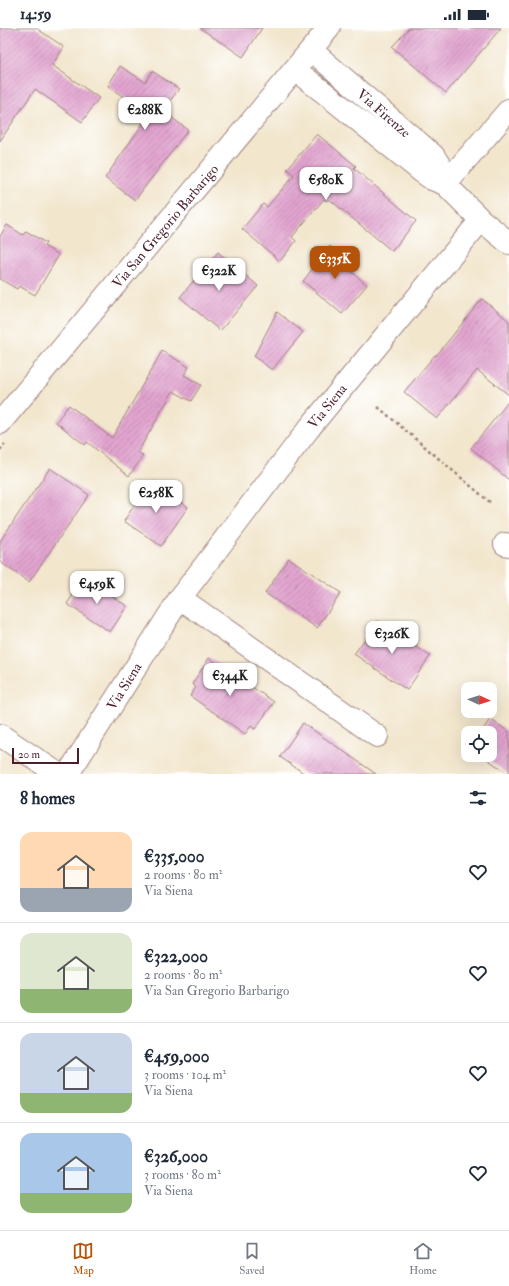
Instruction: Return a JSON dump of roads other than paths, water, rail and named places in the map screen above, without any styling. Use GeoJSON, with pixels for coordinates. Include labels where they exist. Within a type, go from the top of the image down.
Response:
{"type":"FeatureCollection","features":[{"type":"Feature","properties":{"kind":"street","name":"Via San Gregorio Barbarigo"},"geometry":{"type":"LineString","coordinates":[[0,423],[330,28]]}},
{"type":"Feature","properties":{"kind":"street","name":"Via Firenze"},"geometry":{"type":"LineString","coordinates":[[311,50],[433,155],[440,166],[445,184]]}},
{"type":"Feature","properties":{"kind":"street","name":"Via Firenze"},"geometry":{"type":"LineString","coordinates":[[295,70],[422,172],[432,179],[445,184],[481,220],[509,243]]}},
{"type":"Feature","properties":{"kind":"street"},"geometry":{"type":"LineString","coordinates":[[445,184],[509,110]]}},
{"type":"Feature","properties":{"kind":"street","name":"Via Siena"},"geometry":{"type":"LineString","coordinates":[[68,774],[180,598],[310,427],[481,220]]}},
{"type":"Feature","properties":{"kind":"street"},"geometry":{"type":"LineString","coordinates":[[180,598],[378,736]]}},
{"type":"Feature","properties":{"kind":"street"},"geometry":{"type":"LineString","coordinates":[[0,735],[58,774]]}}]}
